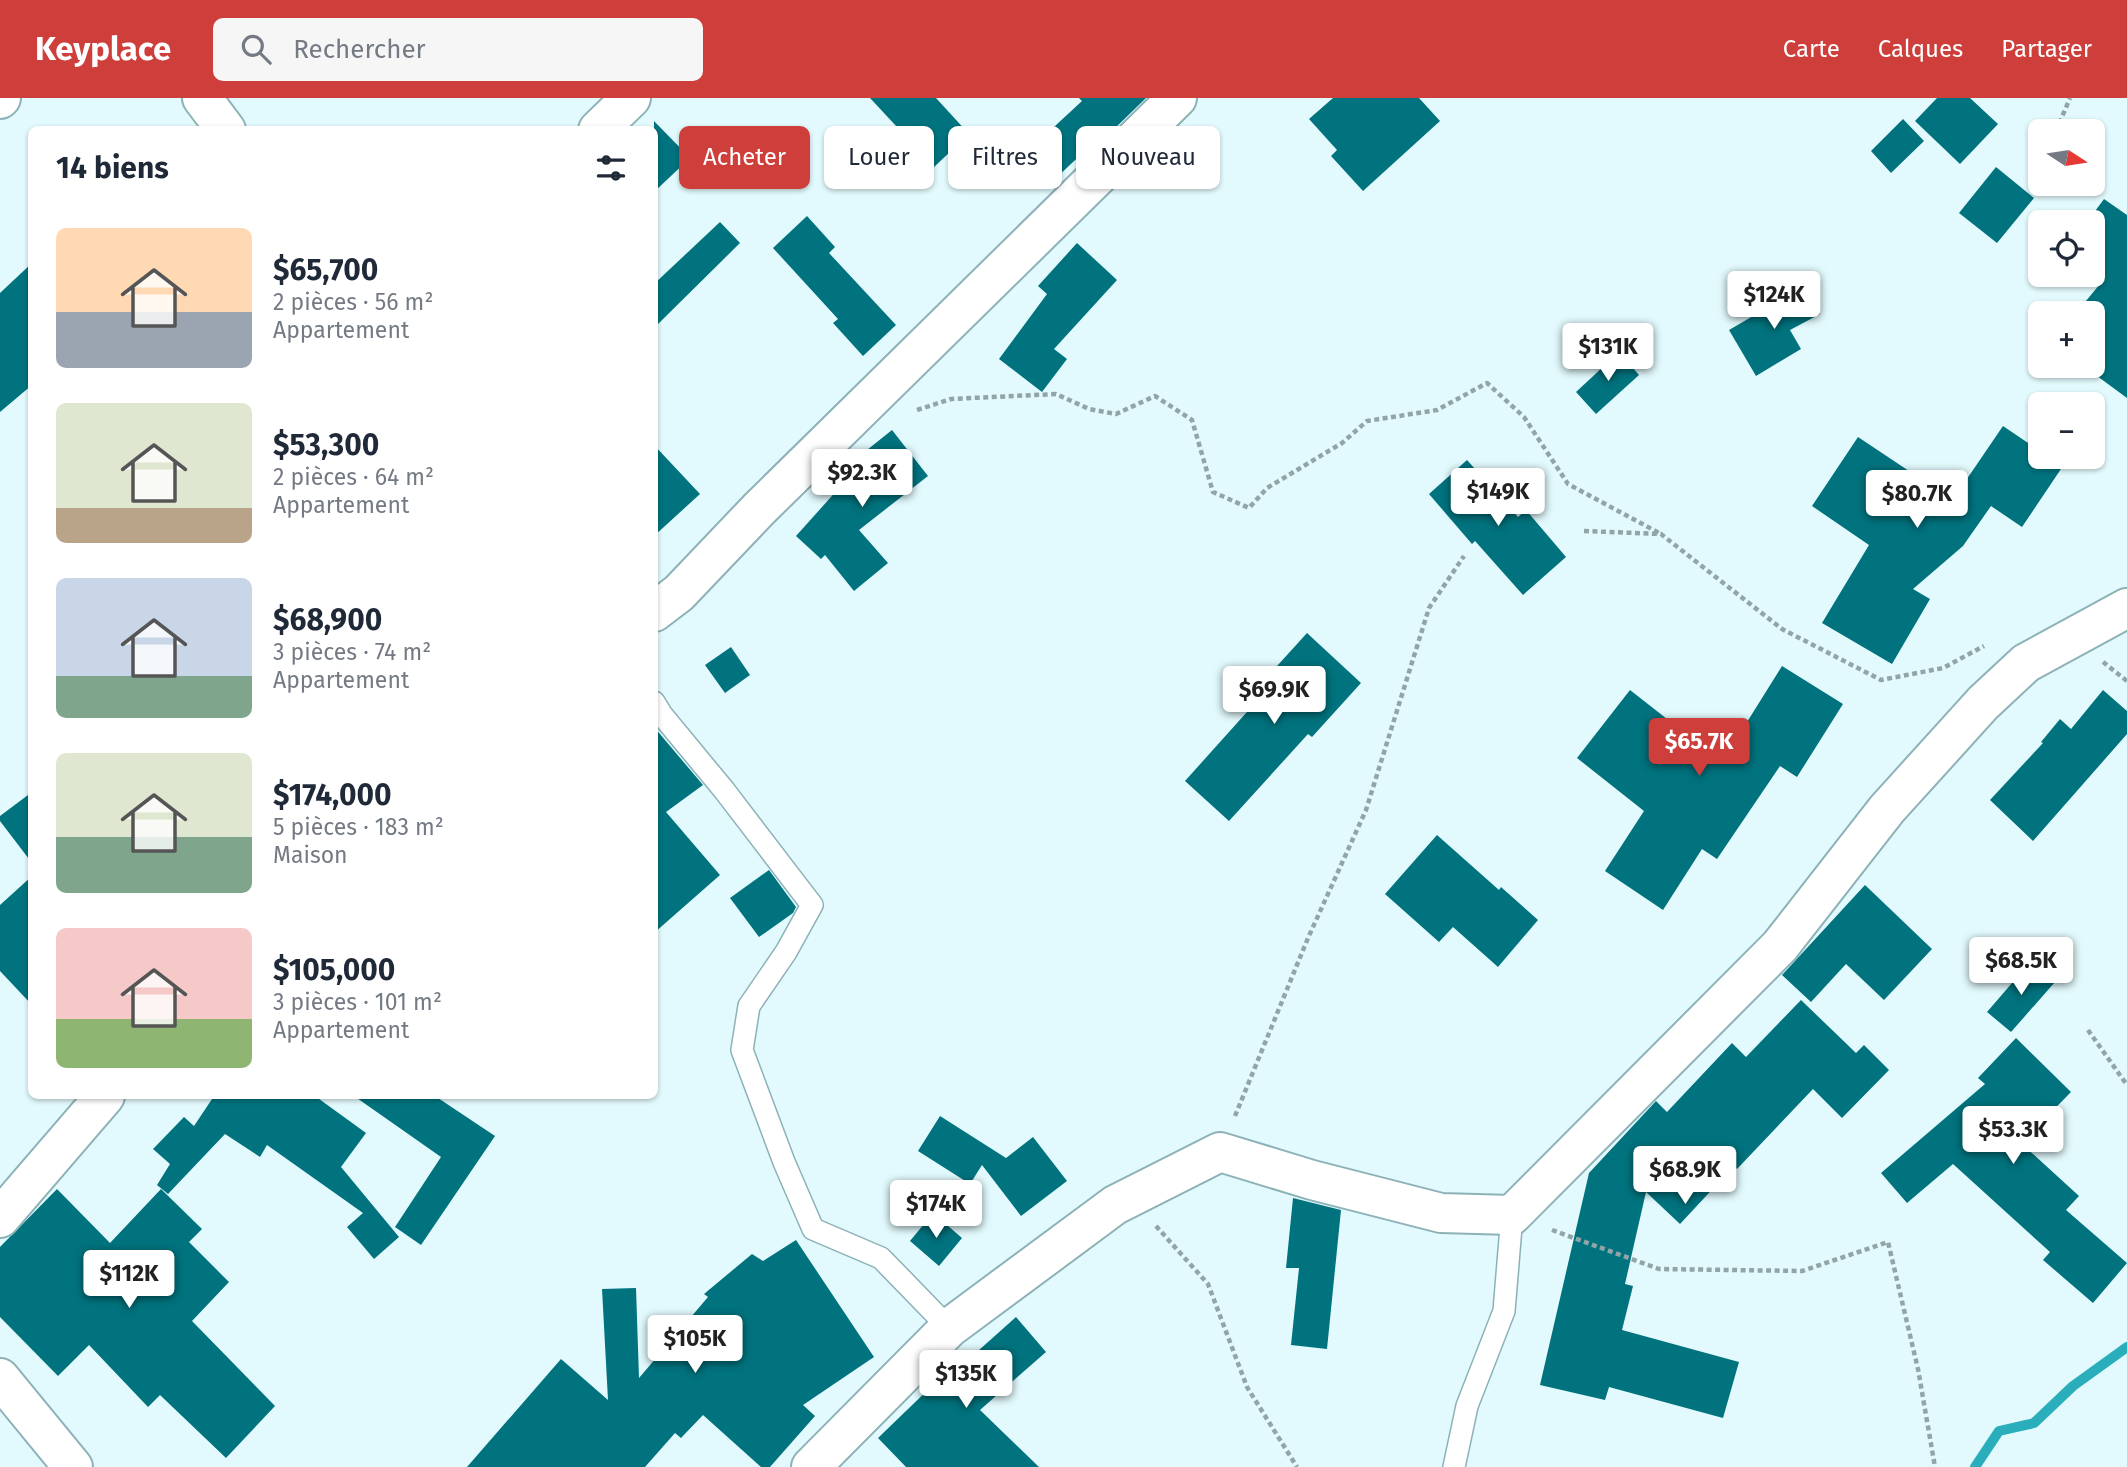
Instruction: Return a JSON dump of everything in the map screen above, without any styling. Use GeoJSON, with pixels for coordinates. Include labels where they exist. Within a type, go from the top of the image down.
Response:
{"type":"FeatureCollection","features":[{"type":"Feature","properties":{"kind":"street"},"geometry":{"type":"LineString","coordinates":[[202,98],[223,126]]}},
{"type":"Feature","properties":{"kind":"street"},"geometry":{"type":"LineString","coordinates":[[602,126],[631,98]]}},
{"type":"Feature","properties":{"kind":"street"},"geometry":{"type":"LineString","coordinates":[[658,609],[679,593],[1177,98]]}},
{"type":"Feature","properties":{"kind":"street"},"geometry":{"type":"LineString","coordinates":[[811,1467],[949,1328],[1115,1205],[1220,1152],[1312,1180],[1441,1213],[1512,1215],[1780,946],[1886,809],[1983,703],[2026,663],[2127,608]]}},
{"type":"Feature","properties":{"kind":"street"},"geometry":{"type":"LineString","coordinates":[[0,1218],[102,1099]]}},
{"type":"Feature","properties":{"kind":"street"},"geometry":{"type":"LineString","coordinates":[[0,1378],[73,1467]]}},
{"type":"Feature","properties":{"kind":"lane"},"geometry":{"type":"LineString","coordinates":[[658,708],[812,905],[786,952],[749,1006],[742,1050],[784,1162],[813,1229],[881,1258],[949,1328]]}},
{"type":"Feature","properties":{"kind":"lane"},"geometry":{"type":"LineString","coordinates":[[1454,1467],[1467,1406],[1504,1311],[1512,1215]]}},
{"type":"Feature","properties":{"kind":"path"},"geometry":{"type":"LineString","coordinates":[[2061,119],[2070,98]]}},
{"type":"Feature","properties":{"kind":"path"},"geometry":{"type":"LineString","coordinates":[[863,408],[892,418],[951,399],[1056,394],[1089,409],[1116,414],[1155,396],[1192,420],[1213,492],[1248,508],[1267,488],[1342,443],[1367,421],[1437,410],[1487,383],[1524,416],[1568,484],[1661,534],[1783,629],[1881,680],[1943,668],[1989,643]]}},
{"type":"Feature","properties":{"kind":"path"},"geometry":{"type":"LineString","coordinates":[[1584,531],[1661,534]]}},
{"type":"Feature","properties":{"kind":"path"},"geometry":{"type":"LineString","coordinates":[[1220,1152],[1308,939],[1366,810],[1429,608],[1464,556]]}},
{"type":"Feature","properties":{"kind":"path"},"geometry":{"type":"LineString","coordinates":[[2088,1030],[2127,1085]]}},
{"type":"Feature","properties":{"kind":"path"},"geometry":{"type":"LineString","coordinates":[[1115,1205],[1158,1228],[1208,1284],[1247,1387],[1297,1467]]}},
{"type":"Feature","properties":{"kind":"path"},"geometry":{"type":"LineString","coordinates":[[1512,1215],[1659,1269],[1802,1271],[1888,1242],[1918,1369],[1935,1467]]}},
{"type":"Feature","properties":{"kind":"building"},"geometry":{"type":"Polygon","coordinates":[[[870,98],[936,98],[962,126],[948,126],[948,154],[934,167],[934,126],[896,126],[870,98]]]}},
{"type":"Feature","properties":{"kind":"building"},"geometry":{"type":"Polygon","coordinates":[[[1079,98],[1146,98],[1117,126],[1076,126],[1076,159],[1062,172],[1062,126],[1055,126],[1082,101],[1079,98]]]}},
{"type":"Feature","properties":{"kind":"building"},"geometry":{"type":"Polygon","coordinates":[[[1333,98],[1419,98],[1440,121],[1363,191],[1331,156],[1337,150],[1309,119],[1333,98]]]}},
{"type":"Feature","properties":{"kind":"building"},"geometry":{"type":"Polygon","coordinates":[[[1937,98],[1970,98],[1998,124],[1960,164],[1915,121],[1937,98]]]}},
{"type":"Feature","properties":{"kind":"building"},"geometry":{"type":"Polygon","coordinates":[[[1903,119],[1924,141],[1891,173],[1871,151],[1903,119]]]}},
{"type":"Feature","properties":{"kind":"building"},"geometry":{"type":"Polygon","coordinates":[[[654,121],[679,147],[679,168],[658,188],[658,126],[654,126],[654,121]]]}},
{"type":"Feature","properties":{"kind":"building"},"geometry":{"type":"Polygon","coordinates":[[[1996,167],[2028,193],[2028,196],[2034,198],[1997,243],[1959,213],[1996,167]]]}},
{"type":"Feature","properties":{"kind":"building"},"geometry":{"type":"Polygon","coordinates":[[[2104,199],[2127,215],[2127,398],[2100,378],[2105,378],[2105,301],[2086,301],[2098,287],[2105,287],[2105,210],[2096,210],[2104,199]]]}},
{"type":"Feature","properties":{"kind":"building"},"geometry":{"type":"Polygon","coordinates":[[[807,216],[835,247],[829,253],[896,325],[863,356],[833,323],[838,319],[773,248],[807,216]]]}},
{"type":"Feature","properties":{"kind":"building"},"geometry":{"type":"Polygon","coordinates":[[[720,222],[740,243],[658,324],[658,280],[720,222]]]}},
{"type":"Feature","properties":{"kind":"building"},"geometry":{"type":"Polygon","coordinates":[[[1077,243],[1117,280],[1054,349],[1067,359],[1042,392],[999,359],[1047,294],[1038,286],[1077,243]]]}},
{"type":"Feature","properties":{"kind":"building"},"geometry":{"type":"Polygon","coordinates":[[[28,267],[28,388],[0,412],[0,293],[28,267]]]}},
{"type":"Feature","properties":{"kind":"building"},"geometry":{"type":"Polygon","coordinates":[[[1806,285],[1820,314],[1790,330],[1801,349],[1756,376],[1729,330],[1806,285]]]}},
{"type":"Feature","properties":{"kind":"building"},"geometry":{"type":"Polygon","coordinates":[[[1619,352],[1639,375],[1596,414],[1576,392],[1619,352]]]}},
{"type":"Feature","properties":{"kind":"building"},"geometry":{"type":"Polygon","coordinates":[[[2003,426],[2028,443],[2028,469],[2061,469],[2022,527],[1991,506],[1963,546],[1913,589],[1930,599],[1892,664],[1822,623],[1869,545],[1812,506],[1858,437],[1945,495],[1951,486],[1958,492],[2003,426]]]}},
{"type":"Feature","properties":{"kind":"building"},"geometry":{"type":"Polygon","coordinates":[[[892,430],[928,476],[859,530],[888,563],[854,591],[825,555],[821,559],[796,536],[857,468],[852,462],[892,430]]]}},
{"type":"Feature","properties":{"kind":"building"},"geometry":{"type":"Polygon","coordinates":[[[658,449],[700,494],[658,532],[658,449]]]}},
{"type":"Feature","properties":{"kind":"building"},"geometry":{"type":"Polygon","coordinates":[[[1467,460],[1518,517],[1526,510],[1566,557],[1523,595],[1475,541],[1472,544],[1429,494],[1467,460]]]}},
{"type":"Feature","properties":{"kind":"building"},"geometry":{"type":"Polygon","coordinates":[[[1307,633],[1361,683],[1312,737],[1308,734],[1229,821],[1185,781],[1264,693],[1258,687],[1307,633]]]}},
{"type":"Feature","properties":{"kind":"building"},"geometry":{"type":"Polygon","coordinates":[[[731,647],[750,675],[725,693],[705,665],[731,647]]]}},
{"type":"Feature","properties":{"kind":"building"},"geometry":{"type":"Polygon","coordinates":[[[1782,666],[1843,704],[1797,777],[1780,766],[1717,859],[1702,849],[1663,910],[1605,871],[1644,811],[1577,758],[1630,690],[1722,762],[1782,666]]]}},
{"type":"Feature","properties":{"kind":"building"},"geometry":{"type":"Polygon","coordinates":[[[2103,690],[2127,711],[2127,734],[2033,841],[1990,800],[2043,743],[2041,742],[2060,719],[2071,729],[2103,690]]]}},
{"type":"Feature","properties":{"kind":"building"},"geometry":{"type":"Polygon","coordinates":[[[658,732],[703,785],[666,812],[720,875],[658,929],[658,732]]]}},
{"type":"Feature","properties":{"kind":"building"},"geometry":{"type":"Polygon","coordinates":[[[28,795],[28,858],[0,821],[0,816],[28,795]]]}},
{"type":"Feature","properties":{"kind":"building"},"geometry":{"type":"Polygon","coordinates":[[[1437,835],[1499,890],[1501,887],[1538,920],[1498,967],[1453,927],[1439,942],[1385,894],[1437,835]]]}},
{"type":"Feature","properties":{"kind":"building"},"geometry":{"type":"Polygon","coordinates":[[[769,870],[796,907],[793,913],[759,937],[730,898],[769,870]]]}},
{"type":"Feature","properties":{"kind":"building"},"geometry":{"type":"Polygon","coordinates":[[[28,880],[28,1001],[0,971],[0,905],[28,880]]]}},
{"type":"Feature","properties":{"kind":"building"},"geometry":{"type":"Polygon","coordinates":[[[1865,885],[1932,949],[1884,1000],[1846,964],[1811,1002],[1782,975],[1865,885]]]}},
{"type":"Feature","properties":{"kind":"building"},"geometry":{"type":"Polygon","coordinates":[[[2031,961],[2055,982],[2011,1032],[1987,1012],[2031,961]]]}},
{"type":"Feature","properties":{"kind":"building"},"geometry":{"type":"Polygon","coordinates":[[[1801,1000],[1856,1053],[1864,1045],[1889,1070],[1842,1118],[1813,1089],[1737,1169],[1734,1166],[1680,1224],[1646,1192],[1625,1284],[1633,1286],[1622,1330],[1739,1362],[1723,1418],[1609,1387],[1605,1400],[1540,1385],[1589,1173],[1656,1101],[1667,1112],[1732,1043],[1746,1057],[1801,1000]]]}},
{"type":"Feature","properties":{"kind":"building"},"geometry":{"type":"Polygon","coordinates":[[[2016,1038],[2071,1092],[2021,1143],[2079,1196],[2066,1210],[2127,1263],[2093,1303],[2043,1260],[2050,1252],[1953,1164],[1907,1203],[1881,1173],[1985,1084],[1978,1078],[2016,1038]]]}},
{"type":"Feature","properties":{"kind":"building"},"geometry":{"type":"Polygon","coordinates":[[[212,1099],[319,1099],[366,1133],[341,1167],[399,1237],[374,1259],[347,1227],[363,1213],[267,1145],[260,1157],[225,1134],[168,1194],[157,1185],[170,1164],[153,1149],[184,1117],[194,1126],[212,1099]]]}},
{"type":"Feature","properties":{"kind":"building"},"geometry":{"type":"Polygon","coordinates":[[[358,1099],[440,1099],[495,1136],[421,1245],[395,1227],[441,1157],[358,1099]]]}},
{"type":"Feature","properties":{"kind":"building"},"geometry":{"type":"Polygon","coordinates":[[[940,1116],[1006,1158],[1033,1137],[1067,1181],[1021,1216],[982,1165],[970,1184],[918,1151],[940,1116]]]}},
{"type":"Feature","properties":{"kind":"building"},"geometry":{"type":"Polygon","coordinates":[[[57,1189],[110,1243],[161,1189],[202,1229],[189,1242],[229,1282],[192,1321],[275,1406],[226,1458],[160,1395],[148,1407],[89,1345],[58,1376],[0,1317],[0,1247],[57,1189]]]}},
{"type":"Feature","properties":{"kind":"building"},"geometry":{"type":"Polygon","coordinates":[[[1293,1198],[1341,1210],[1327,1349],[1291,1345],[1299,1268],[1286,1268],[1293,1198]]]}},
{"type":"Feature","properties":{"kind":"building"},"geometry":{"type":"Polygon","coordinates":[[[933,1213],[962,1238],[939,1266],[910,1241],[933,1213]]]}},
{"type":"Feature","properties":{"kind":"building"},"geometry":{"type":"Polygon","coordinates":[[[796,1240],[874,1357],[803,1405],[815,1416],[770,1467],[761,1467],[703,1415],[681,1438],[675,1433],[645,1467],[467,1467],[561,1359],[608,1400],[602,1289],[636,1288],[639,1378],[708,1297],[704,1294],[752,1254],[763,1261],[796,1240]]]}},
{"type":"Feature","properties":{"kind":"building"},"geometry":{"type":"Polygon","coordinates":[[[1016,1317],[1046,1352],[980,1410],[1039,1467],[906,1467],[878,1438],[965,1354],[969,1359],[1016,1317]]]}},
{"type":"Feature","properties":{"kind":"waterway"},"geometry":{"type":"LineString","coordinates":[[1975,1467],[1999,1431],[2034,1423],[2073,1386],[2127,1347]]}}]}
